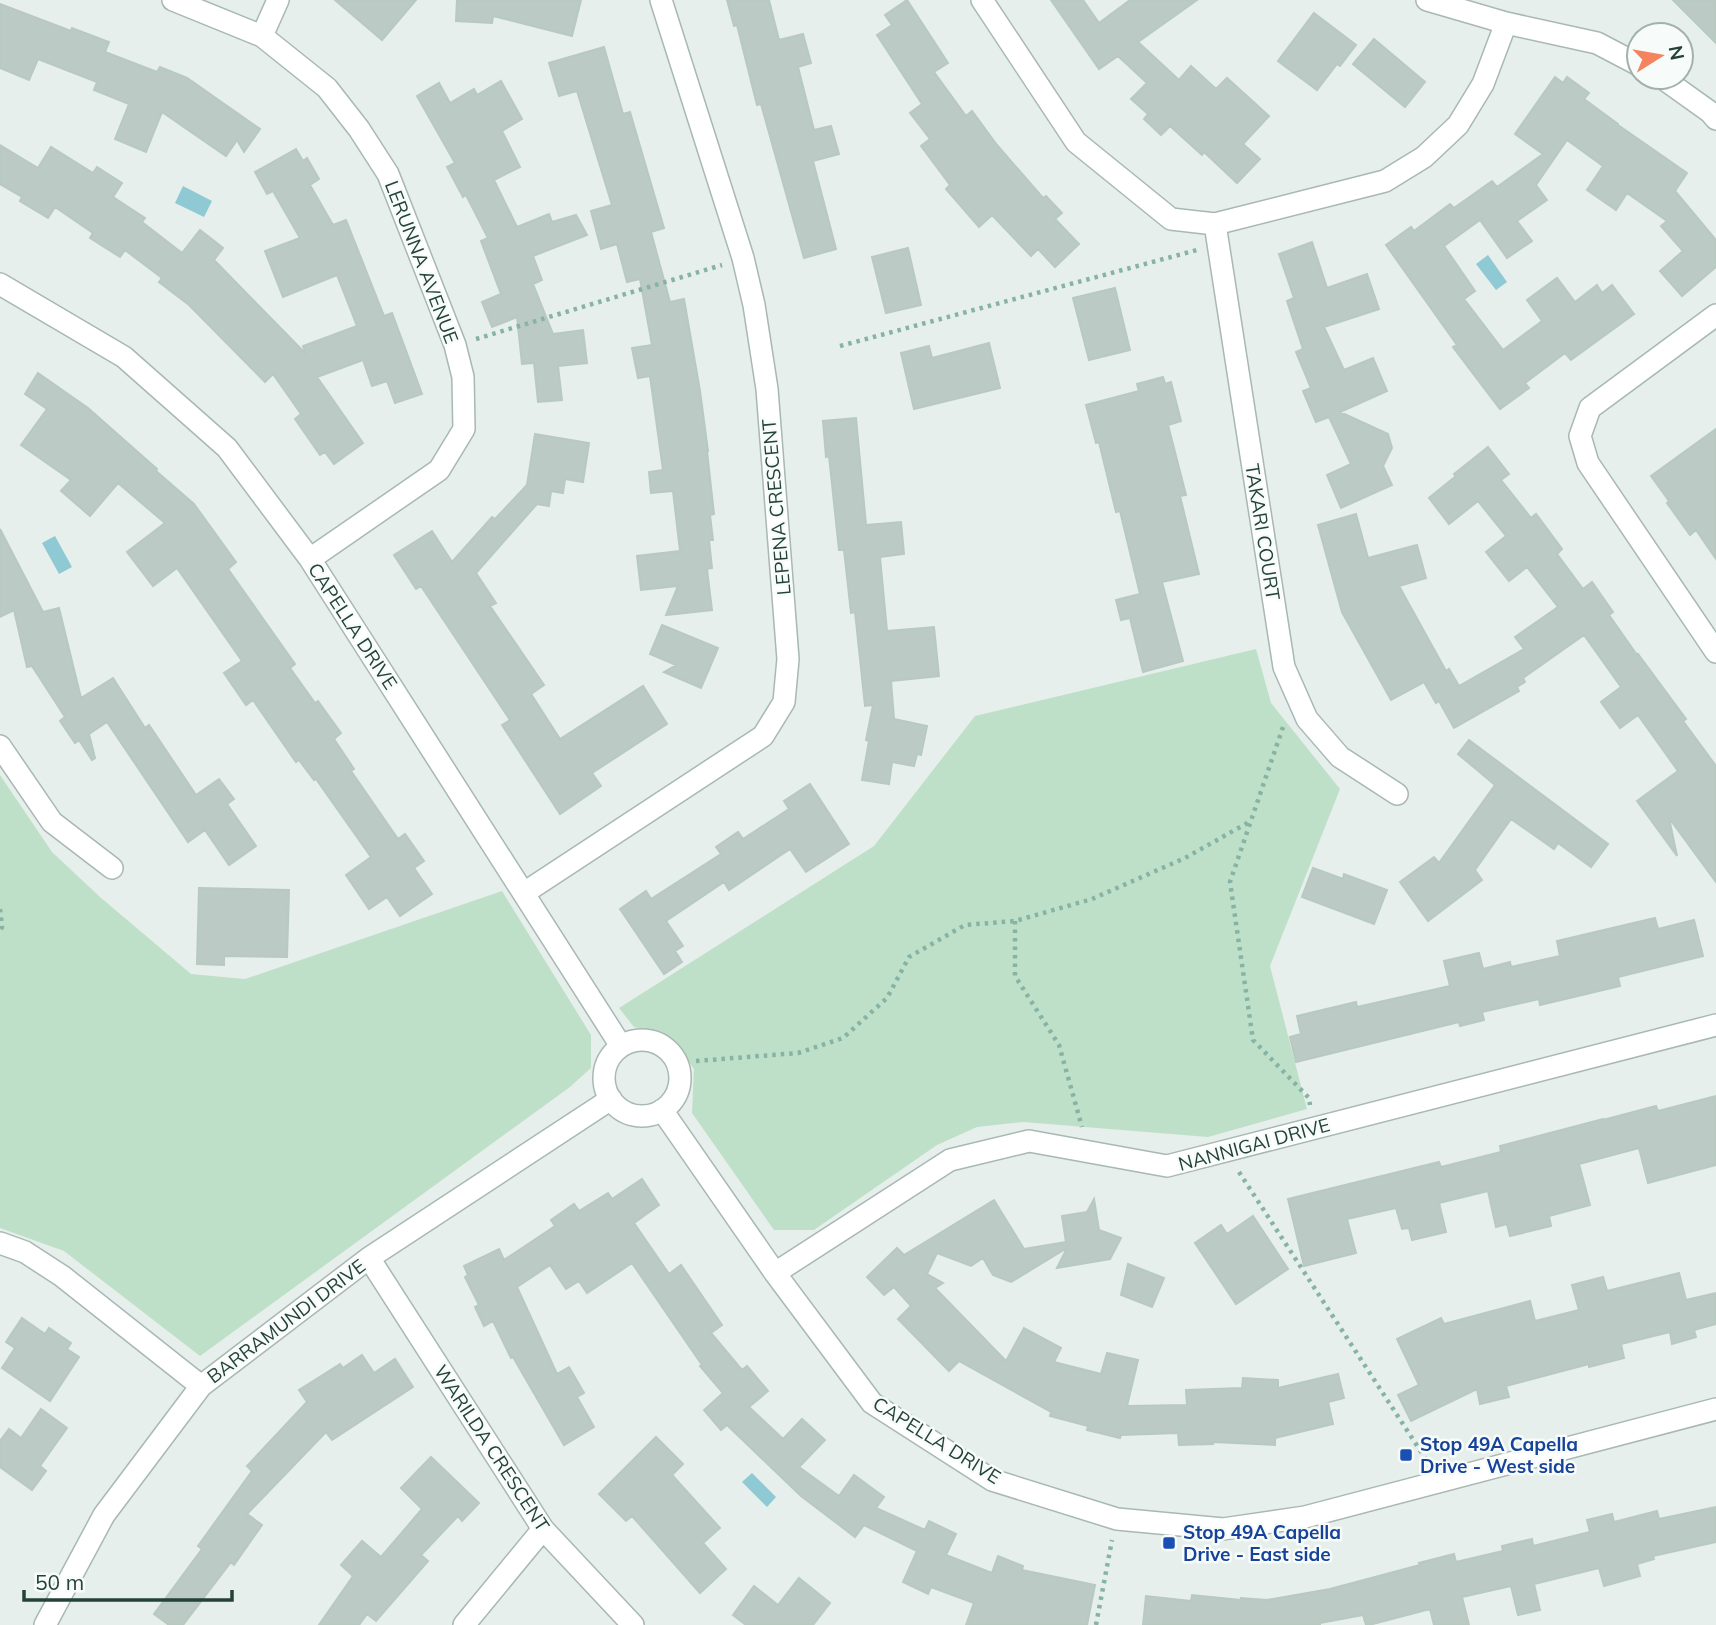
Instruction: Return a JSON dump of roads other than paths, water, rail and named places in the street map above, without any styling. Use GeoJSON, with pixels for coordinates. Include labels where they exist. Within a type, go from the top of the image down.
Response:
{"type":"FeatureCollection","features":[{"type":"Feature","properties":{"kind":"street","name":"LERUNNA AVENUE"},"geometry":{"type":"LineString","coordinates":[[173,0],[262,36],[327,88],[359,129],[388,174],[455,345],[463,377],[464,429],[439,470],[310,559]]}},
{"type":"Feature","properties":{"kind":"street"},"geometry":{"type":"LineString","coordinates":[[262,36],[278,0]]}},
{"type":"Feature","properties":{"kind":"street","name":"LEPENA CRESCENT"},"geometry":{"type":"LineString","coordinates":[[524,893],[763,736],[784,702],[788,659],[767,389],[754,305],[743,258],[661,0]]}},
{"type":"Feature","properties":{"kind":"street"},"geometry":{"type":"LineString","coordinates":[[982,0],[1076,142],[1171,219],[1216,234],[1385,181],[1424,157],[1458,125],[1483,84],[1506,23]]}},
{"type":"Feature","properties":{"kind":"street"},"geometry":{"type":"LineString","coordinates":[[1427,0],[1506,23],[1597,43],[1625,58]]}},
{"type":"Feature","properties":{"kind":"street"},"geometry":{"type":"LineString","coordinates":[[1680,91],[1716,119]]}},
{"type":"Feature","properties":{"kind":"street","name":"TAKARI COURT"},"geometry":{"type":"LineString","coordinates":[[1216,234],[1284,667],[1307,719],[1340,757],[1397,794]]}},
{"type":"Feature","properties":{"kind":"street","name":"CAPELLA DRIVE"},"geometry":{"type":"LineString","coordinates":[[0,284],[124,357],[228,448],[310,559],[621,1046]]}},
{"type":"Feature","properties":{"kind":"street"},"geometry":{"type":"LineString","coordinates":[[1716,316],[1590,408],[1580,436],[1588,463],[1716,652]]}},
{"type":"Feature","properties":{"kind":"street"},"geometry":{"type":"LineString","coordinates":[[0,746],[52,822],[112,868]]}},
{"type":"Feature","properties":{"kind":"street","name":"NANNIGAI DRIVE"},"geometry":{"type":"LineString","coordinates":[[775,1273],[950,1160],[1029,1140],[1167,1166],[1716,1026]]}},
{"type":"Feature","properties":{"kind":"street"},"geometry":{"type":"LineString","coordinates":[[632,1041],[655,1042],[666,1048],[674,1057],[680,1080],[677,1092],[662,1110],[652,1115],[640,1116],[629,1113],[611,1099],[604,1076],[612,1054],[621,1046],[632,1041]]}},
{"type":"Feature","properties":{"kind":"street","name":"BARRAMUNDI DRIVE"},"geometry":{"type":"LineString","coordinates":[[45,1625],[104,1515],[201,1386],[369,1258],[611,1099]]}},
{"type":"Feature","properties":{"kind":"street","name":"CAPELLA DRIVE"},"geometry":{"type":"LineString","coordinates":[[662,1110],[775,1273],[872,1403],[992,1480],[1117,1519],[1223,1529],[1305,1517],[1716,1409]]}},
{"type":"Feature","properties":{"kind":"street"},"geometry":{"type":"LineString","coordinates":[[0,1243],[25,1252],[62,1276],[201,1386]]}},
{"type":"Feature","properties":{"kind":"street","name":"WARILDA CRESCENT"},"geometry":{"type":"LineString","coordinates":[[369,1258],[543,1529],[633,1625]]}},
{"type":"Feature","properties":{"kind":"street"},"geometry":{"type":"LineString","coordinates":[[464,1625],[543,1529]]}},
{"type":"Feature","properties":{"kind":"water"},"geometry":{"type":"Polygon","coordinates":[[[183,186],[212,201],[204,217],[175,203],[183,186]]]}},
{"type":"Feature","properties":{"kind":"water"},"geometry":{"type":"Polygon","coordinates":[[[1488,255],[1507,282],[1496,290],[1476,264],[1488,255]]]}},
{"type":"Feature","properties":{"kind":"water"},"geometry":{"type":"Polygon","coordinates":[[[55,536],[72,567],[59,574],[42,543],[55,536]]]}},
{"type":"Feature","properties":{"kind":"water"},"geometry":{"type":"Polygon","coordinates":[[[752,1473],[776,1497],[767,1507],[742,1482],[752,1473]]]}},
{"type":"Feature","properties":{"kind":"place","name":"Stop 49A Capella Drive - West side"},"geometry":{"type":"Point","coordinates":[1406,1455]}},
{"type":"Feature","properties":{"kind":"place","name":"Stop 49A Capella Drive - East side"},"geometry":{"type":"Point","coordinates":[1169,1543]}}]}
